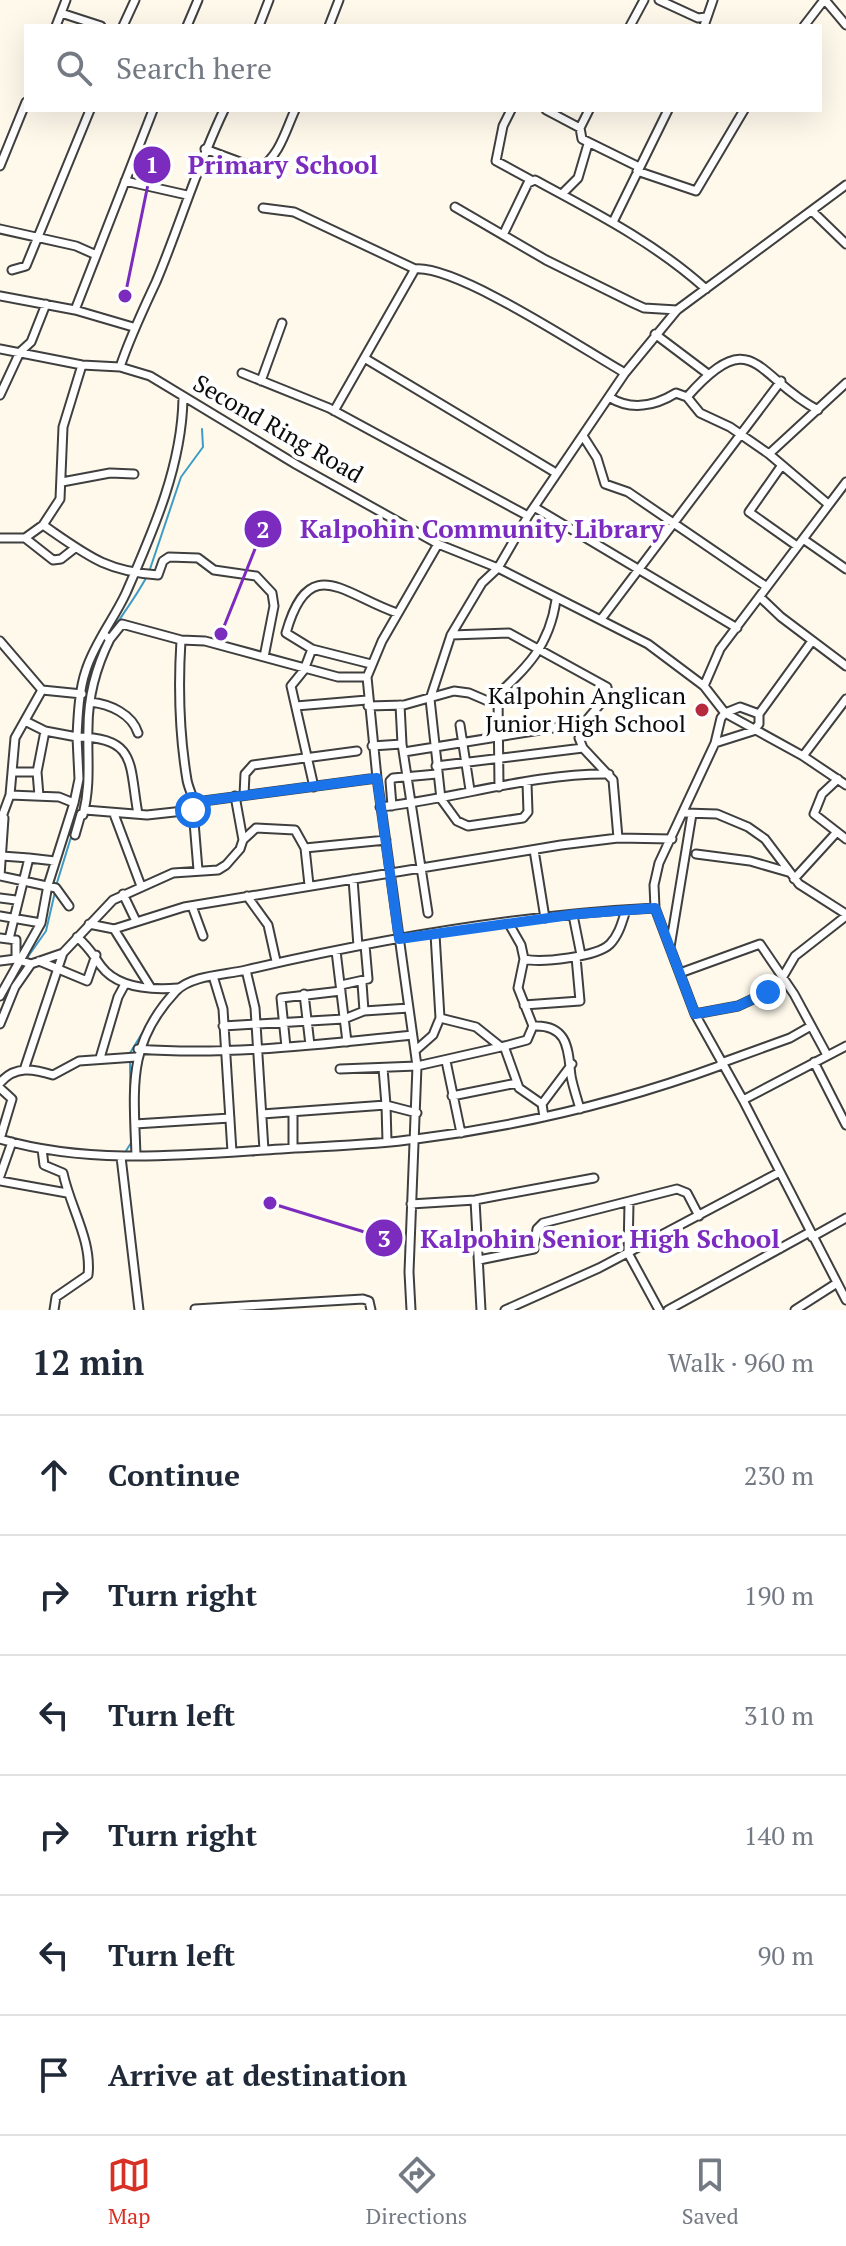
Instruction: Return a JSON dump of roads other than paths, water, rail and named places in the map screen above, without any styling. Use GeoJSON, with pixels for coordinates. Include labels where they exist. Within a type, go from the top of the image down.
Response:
{"type":"FeatureCollection","features":[{"type":"Feature","properties":{"kind":"street"},"geometry":{"type":"LineString","coordinates":[[57,24],[66,0]]}},
{"type":"Feature","properties":{"kind":"street"},"geometry":{"type":"LineString","coordinates":[[124,24],[135,0]]}},
{"type":"Feature","properties":{"kind":"street"},"geometry":{"type":"LineString","coordinates":[[188,24],[198,0]]}},
{"type":"Feature","properties":{"kind":"street"},"geometry":{"type":"LineString","coordinates":[[260,24],[269,0]]}},
{"type":"Feature","properties":{"kind":"street"},"geometry":{"type":"LineString","coordinates":[[330,24],[339,0]]}},
{"type":"Feature","properties":{"kind":"street"},"geometry":{"type":"LineString","coordinates":[[631,24],[644,0]]}},
{"type":"Feature","properties":{"kind":"street"},"geometry":{"type":"LineString","coordinates":[[659,0],[705,24],[713,0]]}},
{"type":"Feature","properties":{"kind":"street"},"geometry":{"type":"LineString","coordinates":[[806,24],[824,0],[846,25]]}},
{"type":"Feature","properties":{"kind":"street"},"geometry":{"type":"LineString","coordinates":[[61,13],[95,24]]}},
{"type":"Feature","properties":{"kind":"street"},"geometry":{"type":"LineString","coordinates":[[0,166],[24,107]]}},
{"type":"Feature","properties":{"kind":"street"},"geometry":{"type":"LineString","coordinates":[[12,270],[26,266],[40,238],[89,112]]}},
{"type":"Feature","properties":{"kind":"street"},"geometry":{"type":"LineString","coordinates":[[75,310],[94,254],[152,112]]}},
{"type":"Feature","properties":{"kind":"street"},"geometry":{"type":"LineString","coordinates":[[120,367],[133,327],[156,282],[205,149],[223,112]]}},
{"type":"Feature","properties":{"kind":"street"},"geometry":{"type":"LineString","coordinates":[[205,149],[259,169],[279,149],[294,112]]}},
{"type":"Feature","properties":{"kind":"street"},"geometry":{"type":"LineString","coordinates":[[510,112],[503,126],[496,161],[613,222],[678,263],[706,289]]}},
{"type":"Feature","properties":{"kind":"street"},"geometry":{"type":"LineString","coordinates":[[550,112],[580,128]]}},
{"type":"Feature","properties":{"kind":"street"},"geometry":{"type":"LineString","coordinates":[[588,112],[580,128],[582,139],[588,144],[638,169],[696,191],[743,112]]}},
{"type":"Feature","properties":{"kind":"street"},"geometry":{"type":"LineString","coordinates":[[613,222],[667,112]]}},
{"type":"Feature","properties":{"kind":"street"},"geometry":{"type":"LineString","coordinates":[[562,194],[578,178],[588,144]]}},
{"type":"Feature","properties":{"kind":"street"},"geometry":{"type":"LineString","coordinates":[[503,235],[531,180]]}},
{"type":"Feature","properties":{"kind":"street"},"geometry":{"type":"LineString","coordinates":[[125,181],[187,195]]}},
{"type":"Feature","properties":{"kind":"street"},"geometry":{"type":"LineString","coordinates":[[527,783],[528,812],[523,818],[468,826],[457,821],[441,799],[430,699],[451,635],[482,583],[498,568],[556,473],[655,334],[677,310],[846,185]]}},
{"type":"Feature","properties":{"kind":"street"},"geometry":{"type":"LineString","coordinates":[[455,207],[574,275],[644,308],[677,310]]}},
{"type":"Feature","properties":{"kind":"street"},"geometry":{"type":"LineString","coordinates":[[263,208],[294,212],[415,269],[441,272],[488,294],[625,373]]}},
{"type":"Feature","properties":{"kind":"street"},"geometry":{"type":"LineString","coordinates":[[812,211],[846,244]]}},
{"type":"Feature","properties":{"kind":"street"},"geometry":{"type":"LineString","coordinates":[[0,229],[94,254]]}},
{"type":"Feature","properties":{"kind":"street"},"geometry":{"type":"LineString","coordinates":[[334,411],[415,269]]}},
{"type":"Feature","properties":{"kind":"street"},"geometry":{"type":"LineString","coordinates":[[0,296],[75,310],[133,327]]}},
{"type":"Feature","properties":{"kind":"street"},"geometry":{"type":"LineString","coordinates":[[0,395],[20,352],[31,342],[46,304]]}},
{"type":"Feature","properties":{"kind":"street"},"geometry":{"type":"LineString","coordinates":[[261,381],[282,323]]}},
{"type":"Feature","properties":{"kind":"street"},"geometry":{"type":"LineString","coordinates":[[655,334],[708,374]]}},
{"type":"Feature","properties":{"kind":"street","name":"Second Ring Road"},"geometry":{"type":"LineString","coordinates":[[0,349],[82,365],[120,367],[150,376],[438,544],[498,568],[556,600],[602,618],[657,650],[704,686],[725,713],[803,756],[846,785]]}},
{"type":"Feature","properties":{"kind":"street"},"geometry":{"type":"LineString","coordinates":[[366,359],[556,473]]}},
{"type":"Feature","properties":{"kind":"street"},"geometry":{"type":"LineString","coordinates":[[687,397],[708,374],[727,361],[746,360],[781,381],[795,398],[818,410]]}},
{"type":"Feature","properties":{"kind":"street"},"geometry":{"type":"LineString","coordinates":[[0,538],[25,538],[43,525],[60,499],[64,421],[82,365]]}},
{"type":"Feature","properties":{"kind":"street"},"geometry":{"type":"LineString","coordinates":[[242,373],[334,411],[528,516]]}},
{"type":"Feature","properties":{"kind":"street"},"geometry":{"type":"LineString","coordinates":[[602,618],[672,521],[781,381]]}},
{"type":"Feature","properties":{"kind":"street"},"geometry":{"type":"LineString","coordinates":[[769,454],[846,383]]}},
{"type":"Feature","properties":{"kind":"street"},"geometry":{"type":"LineString","coordinates":[[609,397],[631,407],[665,400],[676,393],[687,397],[700,413],[739,433],[769,454],[828,504]]}},
{"type":"Feature","properties":{"kind":"street"},"geometry":{"type":"LineString","coordinates":[[75,835],[85,672],[106,636],[135,572],[173,470],[182,429],[183,398]]}},
{"type":"Feature","properties":{"kind":"street"},"geometry":{"type":"LineString","coordinates":[[583,436],[597,458],[605,484],[628,492],[767,587]]}},
{"type":"Feature","properties":{"kind":"street"},"geometry":{"type":"LineString","coordinates":[[782,465],[749,512],[797,546]]}},
{"type":"Feature","properties":{"kind":"street"},"geometry":{"type":"LineString","coordinates":[[62,482],[110,473],[134,474]]}},
{"type":"Feature","properties":{"kind":"street"},"geometry":{"type":"LineString","coordinates":[[704,686],[720,649],[846,482]]}},
{"type":"Feature","properties":{"kind":"street"},"geometry":{"type":"LineString","coordinates":[[534,507],[737,628]]}},
{"type":"Feature","properties":{"kind":"street"},"geometry":{"type":"LineString","coordinates":[[43,525],[112,569],[145,570],[158,575],[163,561],[169,557],[198,558],[214,570],[256,576],[272,593],[274,606],[264,657]]}},
{"type":"Feature","properties":{"kind":"street"},"geometry":{"type":"LineString","coordinates":[[25,538],[53,560],[75,548]]}},
{"type":"Feature","properties":{"kind":"street"},"geometry":{"type":"LineString","coordinates":[[803,539],[846,569]]}},
{"type":"Feature","properties":{"kind":"street"},"geometry":{"type":"LineString","coordinates":[[411,1310],[416,1050],[380,807],[367,677],[397,613],[438,544]]}},
{"type":"Feature","properties":{"kind":"street"},"geometry":{"type":"LineString","coordinates":[[371,664],[312,649],[287,635],[298,597],[317,585],[329,584],[397,613]]}},
{"type":"Feature","properties":{"kind":"street"},"geometry":{"type":"LineString","coordinates":[[760,597],[846,666]]}},
{"type":"Feature","properties":{"kind":"street"},"geometry":{"type":"LineString","coordinates":[[296,706],[400,705],[454,691],[469,693],[490,702],[528,668],[553,623],[556,600]]}},
{"type":"Feature","properties":{"kind":"street"},"geometry":{"type":"LineString","coordinates":[[274,606],[291,613]]}},
{"type":"Feature","properties":{"kind":"street"},"geometry":{"type":"LineString","coordinates":[[0,1024],[26,961],[30,943],[41,923],[52,887],[55,861],[90,790],[82,737],[92,683],[106,636],[122,624],[181,640],[205,641],[304,670],[343,678],[367,677]]}},
{"type":"Feature","properties":{"kind":"street"},"geometry":{"type":"LineString","coordinates":[[451,635],[504,631],[607,687],[608,695],[584,723],[579,738],[583,748],[613,780],[618,838]]}},
{"type":"Feature","properties":{"kind":"street"},"geometry":{"type":"LineString","coordinates":[[181,640],[177,702],[194,806],[198,870]]}},
{"type":"Feature","properties":{"kind":"street"},"geometry":{"type":"LineString","coordinates":[[0,641],[42,690],[82,694]]}},
{"type":"Feature","properties":{"kind":"street"},"geometry":{"type":"LineString","coordinates":[[715,743],[753,731],[759,724],[759,714],[812,641]]}},
{"type":"Feature","properties":{"kind":"street"},"geometry":{"type":"LineString","coordinates":[[312,649],[304,670],[291,686],[314,787]]}},
{"type":"Feature","properties":{"kind":"street"},"geometry":{"type":"LineString","coordinates":[[42,690],[15,738],[10,795],[2,820],[0,876],[52,887],[69,906]]}},
{"type":"Feature","properties":{"kind":"street"},"geometry":{"type":"LineString","coordinates":[[498,695],[499,787]]}},
{"type":"Feature","properties":{"kind":"street"},"geometry":{"type":"LineString","coordinates":[[803,756],[846,699]]}},
{"type":"Feature","properties":{"kind":"street"},"geometry":{"type":"LineString","coordinates":[[90,702],[115,708],[135,725],[138,733]]}},
{"type":"Feature","properties":{"kind":"street"},"geometry":{"type":"LineString","coordinates":[[400,705],[403,748],[428,913]]}},
{"type":"Feature","properties":{"kind":"street"},"geometry":{"type":"LineString","coordinates":[[670,947],[689,813],[725,713],[740,707],[759,714]]}},
{"type":"Feature","properties":{"kind":"street"},"geometry":{"type":"LineString","coordinates":[[25,721],[45,731],[114,742],[128,755],[138,814]]}},
{"type":"Feature","properties":{"kind":"street"},"geometry":{"type":"LineString","coordinates":[[372,746],[433,747],[584,723]]}},
{"type":"Feature","properties":{"kind":"street"},"geometry":{"type":"LineString","coordinates":[[460,725],[470,790]]}},
{"type":"Feature","properties":{"kind":"street"},"geometry":{"type":"LineString","coordinates":[[39,796],[37,772],[45,731]]}},
{"type":"Feature","properties":{"kind":"street"},"geometry":{"type":"LineString","coordinates":[[392,806],[390,781],[466,762],[583,748]]}},
{"type":"Feature","properties":{"kind":"street"},"geometry":{"type":"LineString","coordinates":[[24,1070],[63,953],[89,924],[123,894],[173,873],[218,870],[240,849],[243,840],[240,796],[245,774],[253,765],[357,751]]}},
{"type":"Feature","properties":{"kind":"street"},"geometry":{"type":"LineString","coordinates":[[0,766],[37,772]]}},
{"type":"Feature","properties":{"kind":"street"},"geometry":{"type":"LineString","coordinates":[[380,807],[441,799],[470,790],[609,774]]}},
{"type":"Feature","properties":{"kind":"street"},"geometry":{"type":"LineString","coordinates":[[10,795],[59,797],[78,811],[138,814],[240,796],[377,778]]}},
{"type":"Feature","properties":{"kind":"street"},"geometry":{"type":"LineString","coordinates":[[838,779],[814,807],[816,817],[846,839]]}},
{"type":"Feature","properties":{"kind":"street"},"geometry":{"type":"LineString","coordinates":[[689,813],[659,863],[654,885],[655,908],[695,1014],[846,1300]]}},
{"type":"Feature","properties":{"kind":"street"},"geometry":{"type":"LineString","coordinates":[[689,813],[717,814],[748,827],[765,839],[791,876]]}},
{"type":"Feature","properties":{"kind":"street"},"geometry":{"type":"LineString","coordinates":[[114,814],[141,886]]}},
{"type":"Feature","properties":{"kind":"street"},"geometry":{"type":"LineString","coordinates":[[243,840],[256,828],[295,830],[305,848],[309,885]]}},
{"type":"Feature","properties":{"kind":"street"},"geometry":{"type":"LineString","coordinates":[[791,876],[836,833]]}},
{"type":"Feature","properties":{"kind":"street"},"geometry":{"type":"LineString","coordinates":[[89,924],[114,929],[192,906],[534,850],[618,838],[672,839]]}},
{"type":"Feature","properties":{"kind":"street"},"geometry":{"type":"LineString","coordinates":[[305,848],[386,840]]}},
{"type":"Feature","properties":{"kind":"street"},"geometry":{"type":"LineString","coordinates":[[534,850],[545,918]]}},
{"type":"Feature","properties":{"kind":"street"},"geometry":{"type":"LineString","coordinates":[[695,1014],[738,1006],[768,992],[778,985],[795,956],[846,915],[791,876],[750,861],[696,854]]}},
{"type":"Feature","properties":{"kind":"street"},"geometry":{"type":"LineString","coordinates":[[2,856],[55,861]]}},
{"type":"Feature","properties":{"kind":"street"},"geometry":{"type":"LineString","coordinates":[[0,898],[22,899],[29,858]]}},
{"type":"Feature","properties":{"kind":"street"},"geometry":{"type":"LineString","coordinates":[[286,1047],[281,998],[341,988],[368,979],[353,879]]}},
{"type":"Feature","properties":{"kind":"street"},"geometry":{"type":"LineString","coordinates":[[123,894],[136,921]]}},
{"type":"Feature","properties":{"kind":"street"},"geometry":{"type":"LineString","coordinates":[[247,896],[268,925],[276,961]]}},
{"type":"Feature","properties":{"kind":"street"},"geometry":{"type":"LineString","coordinates":[[16,900],[13,940],[26,961],[89,981],[96,954]]}},
{"type":"Feature","properties":{"kind":"street"},"geometry":{"type":"LineString","coordinates":[[192,906],[203,936]]}},
{"type":"Feature","properties":{"kind":"street"},"geometry":{"type":"LineString","coordinates":[[77,937],[96,954],[105,970],[125,984],[151,989],[179,988],[213,976],[276,961],[399,939],[545,918],[655,908]]}},
{"type":"Feature","properties":{"kind":"street"},"geometry":{"type":"LineString","coordinates":[[524,959],[578,956],[601,950],[611,943],[626,910]]}},
{"type":"Feature","properties":{"kind":"street"},"geometry":{"type":"LineString","coordinates":[[524,1005],[580,1001],[573,915]]}},
{"type":"Feature","properties":{"kind":"street"},"geometry":{"type":"LineString","coordinates":[[0,916],[41,923]]}},
{"type":"Feature","properties":{"kind":"street"},"geometry":{"type":"LineString","coordinates":[[340,1069],[417,1066],[527,1040],[533,1026],[518,981],[524,959],[509,924]]}},
{"type":"Feature","properties":{"kind":"street"},"geometry":{"type":"LineString","coordinates":[[114,929],[151,989]]}},
{"type":"Feature","properties":{"kind":"street"},"geometry":{"type":"LineString","coordinates":[[416,1050],[433,1035],[440,1018],[435,934]]}},
{"type":"Feature","properties":{"kind":"street"},"geometry":{"type":"LineString","coordinates":[[0,938],[30,943]]}},
{"type":"Feature","properties":{"kind":"street"},"geometry":{"type":"LineString","coordinates":[[680,973],[758,942],[782,975],[827,1055]]}},
{"type":"Feature","properties":{"kind":"street"},"geometry":{"type":"LineString","coordinates":[[336,951],[347,1042]]}},
{"type":"Feature","properties":{"kind":"street"},"geometry":{"type":"LineString","coordinates":[[0,961],[26,961],[63,953]]}},
{"type":"Feature","properties":{"kind":"street"},"geometry":{"type":"LineString","coordinates":[[0,996],[26,961]]}},
{"type":"Feature","properties":{"kind":"street"},"geometry":{"type":"LineString","coordinates":[[246,970],[258,1049],[264,1150]]}},
{"type":"Feature","properties":{"kind":"street"},"geometry":{"type":"LineString","coordinates":[[213,976],[223,1009],[232,1152]]}},
{"type":"Feature","properties":{"kind":"street"},"geometry":{"type":"LineString","coordinates":[[362,983],[364,1011]]}},
{"type":"Feature","properties":{"kind":"street"},"geometry":{"type":"LineString","coordinates":[[100,1058],[118,997],[125,984]]}},
{"type":"Feature","properties":{"kind":"street"},"geometry":{"type":"LineString","coordinates":[[136,1156],[137,1053],[179,988]]}},
{"type":"Feature","properties":{"kind":"street"},"geometry":{"type":"LineString","coordinates":[[304,994],[310,1045]]}},
{"type":"Feature","properties":{"kind":"street"},"geometry":{"type":"LineString","coordinates":[[223,1026],[344,1019],[364,1011],[409,1008]]}},
{"type":"Feature","properties":{"kind":"street"},"geometry":{"type":"LineString","coordinates":[[440,1018],[476,1027],[502,1047],[517,1083],[542,1104],[544,1117]]}},
{"type":"Feature","properties":{"kind":"street"},"geometry":{"type":"LineString","coordinates":[[533,1026],[555,1031],[564,1039],[580,1109]]}},
{"type":"Feature","properties":{"kind":"street"},"geometry":{"type":"LineString","coordinates":[[412,1035],[258,1049],[137,1053],[79,1061],[56,1075],[34,1068],[24,1070],[6,1076],[0,1085],[12,1099],[0,1139],[42,1149],[121,1157],[413,1140],[580,1109],[721,1064],[790,1038],[811,1026]]}},
{"type":"Feature","properties":{"kind":"street"},"geometry":{"type":"LineString","coordinates":[[743,1100],[846,1046]]}},
{"type":"Feature","properties":{"kind":"street"},"geometry":{"type":"LineString","coordinates":[[446,1061],[461,1133]]}},
{"type":"Feature","properties":{"kind":"street"},"geometry":{"type":"LineString","coordinates":[[814,1062],[846,1125]]}},
{"type":"Feature","properties":{"kind":"street"},"geometry":{"type":"LineString","coordinates":[[542,1104],[572,1064]]}},
{"type":"Feature","properties":{"kind":"street"},"geometry":{"type":"LineString","coordinates":[[383,1068],[387,1142]]}},
{"type":"Feature","properties":{"kind":"street"},"geometry":{"type":"LineString","coordinates":[[452,1096],[517,1083]]}},
{"type":"Feature","properties":{"kind":"street"},"geometry":{"type":"LineString","coordinates":[[262,1114],[386,1105],[417,1113]]}},
{"type":"Feature","properties":{"kind":"street"},"geometry":{"type":"LineString","coordinates":[[293,1114],[293,1148]]}},
{"type":"Feature","properties":{"kind":"street"},"geometry":{"type":"LineString","coordinates":[[135,1124],[230,1118]]}},
{"type":"Feature","properties":{"kind":"street"},"geometry":{"type":"LineString","coordinates":[[12,1142],[0,1179],[67,1193]]}},
{"type":"Feature","properties":{"kind":"street"},"geometry":{"type":"LineString","coordinates":[[42,1149],[44,1165],[63,1173],[67,1193],[84,1236],[89,1264],[88,1275],[56,1297],[54,1310]]}},
{"type":"Feature","properties":{"kind":"street"},"geometry":{"type":"LineString","coordinates":[[121,1157],[139,1310]]}},
{"type":"Feature","properties":{"kind":"street"},"geometry":{"type":"LineString","coordinates":[[505,1310],[628,1253],[778,1173]]}},
{"type":"Feature","properties":{"kind":"street"},"geometry":{"type":"LineString","coordinates":[[411,1204],[475,1200],[594,1178]]}},
{"type":"Feature","properties":{"kind":"street"},"geometry":{"type":"LineString","coordinates":[[479,1260],[534,1249],[537,1229],[543,1223],[683,1189],[699,1216]]}},
{"type":"Feature","properties":{"kind":"street"},"geometry":{"type":"LineString","coordinates":[[475,1200],[481,1310]]}},
{"type":"Feature","properties":{"kind":"street"},"geometry":{"type":"LineString","coordinates":[[629,1203],[628,1253],[659,1310]]}},
{"type":"Feature","properties":{"kind":"street"},"geometry":{"type":"LineString","coordinates":[[668,1310],[846,1218]]}},
{"type":"Feature","properties":{"kind":"street"},"geometry":{"type":"LineString","coordinates":[[795,1310],[837,1283]]}},
{"type":"Feature","properties":{"kind":"street"},"geometry":{"type":"LineString","coordinates":[[195,1309],[363,1299],[369,1301],[371,1310]]}},
{"type":"Feature","properties":{"kind":"waterway"},"geometry":{"type":"LineString","coordinates":[[149,572],[181,477],[203,447],[202,429]]}},
{"type":"Feature","properties":{"kind":"waterway"},"geometry":{"type":"LineString","coordinates":[[89,688],[105,643],[146,578]]}},
{"type":"Feature","properties":{"kind":"waterway"},"geometry":{"type":"LineString","coordinates":[[82,735],[85,718]]}},
{"type":"Feature","properties":{"kind":"waterway"},"geometry":{"type":"LineString","coordinates":[[82,741],[85,755]]}},
{"type":"Feature","properties":{"kind":"waterway"},"geometry":{"type":"LineString","coordinates":[[56,886],[72,834]]}},
{"type":"Feature","properties":{"kind":"waterway"},"geometry":{"type":"LineString","coordinates":[[27,958],[46,931],[55,892]]}},
{"type":"Feature","properties":{"kind":"waterway"},"geometry":{"type":"LineString","coordinates":[[14,983],[24,964]]}},
{"type":"Feature","properties":{"kind":"waterway"},"geometry":{"type":"LineString","coordinates":[[130,1053],[152,1017]]}},
{"type":"Feature","properties":{"kind":"waterway"},"geometry":{"type":"LineString","coordinates":[[124,1154],[131,1143],[130,1063]]}},
{"type":"Feature","properties":{"kind":"place","name":"Primary School"},"geometry":{"type":"Point","coordinates":[125,296]}},
{"type":"Feature","properties":{"kind":"place","name":"Kalpohin Community Library"},"geometry":{"type":"Point","coordinates":[221,634]}},
{"type":"Feature","properties":{"kind":"place","name":"Kalpohin Anglican Junior High School"},"geometry":{"type":"Point","coordinates":[702,710]}},
{"type":"Feature","properties":{"kind":"place","name":"Kalpohin Senior High School"},"geometry":{"type":"Point","coordinates":[270,1203]}}]}
